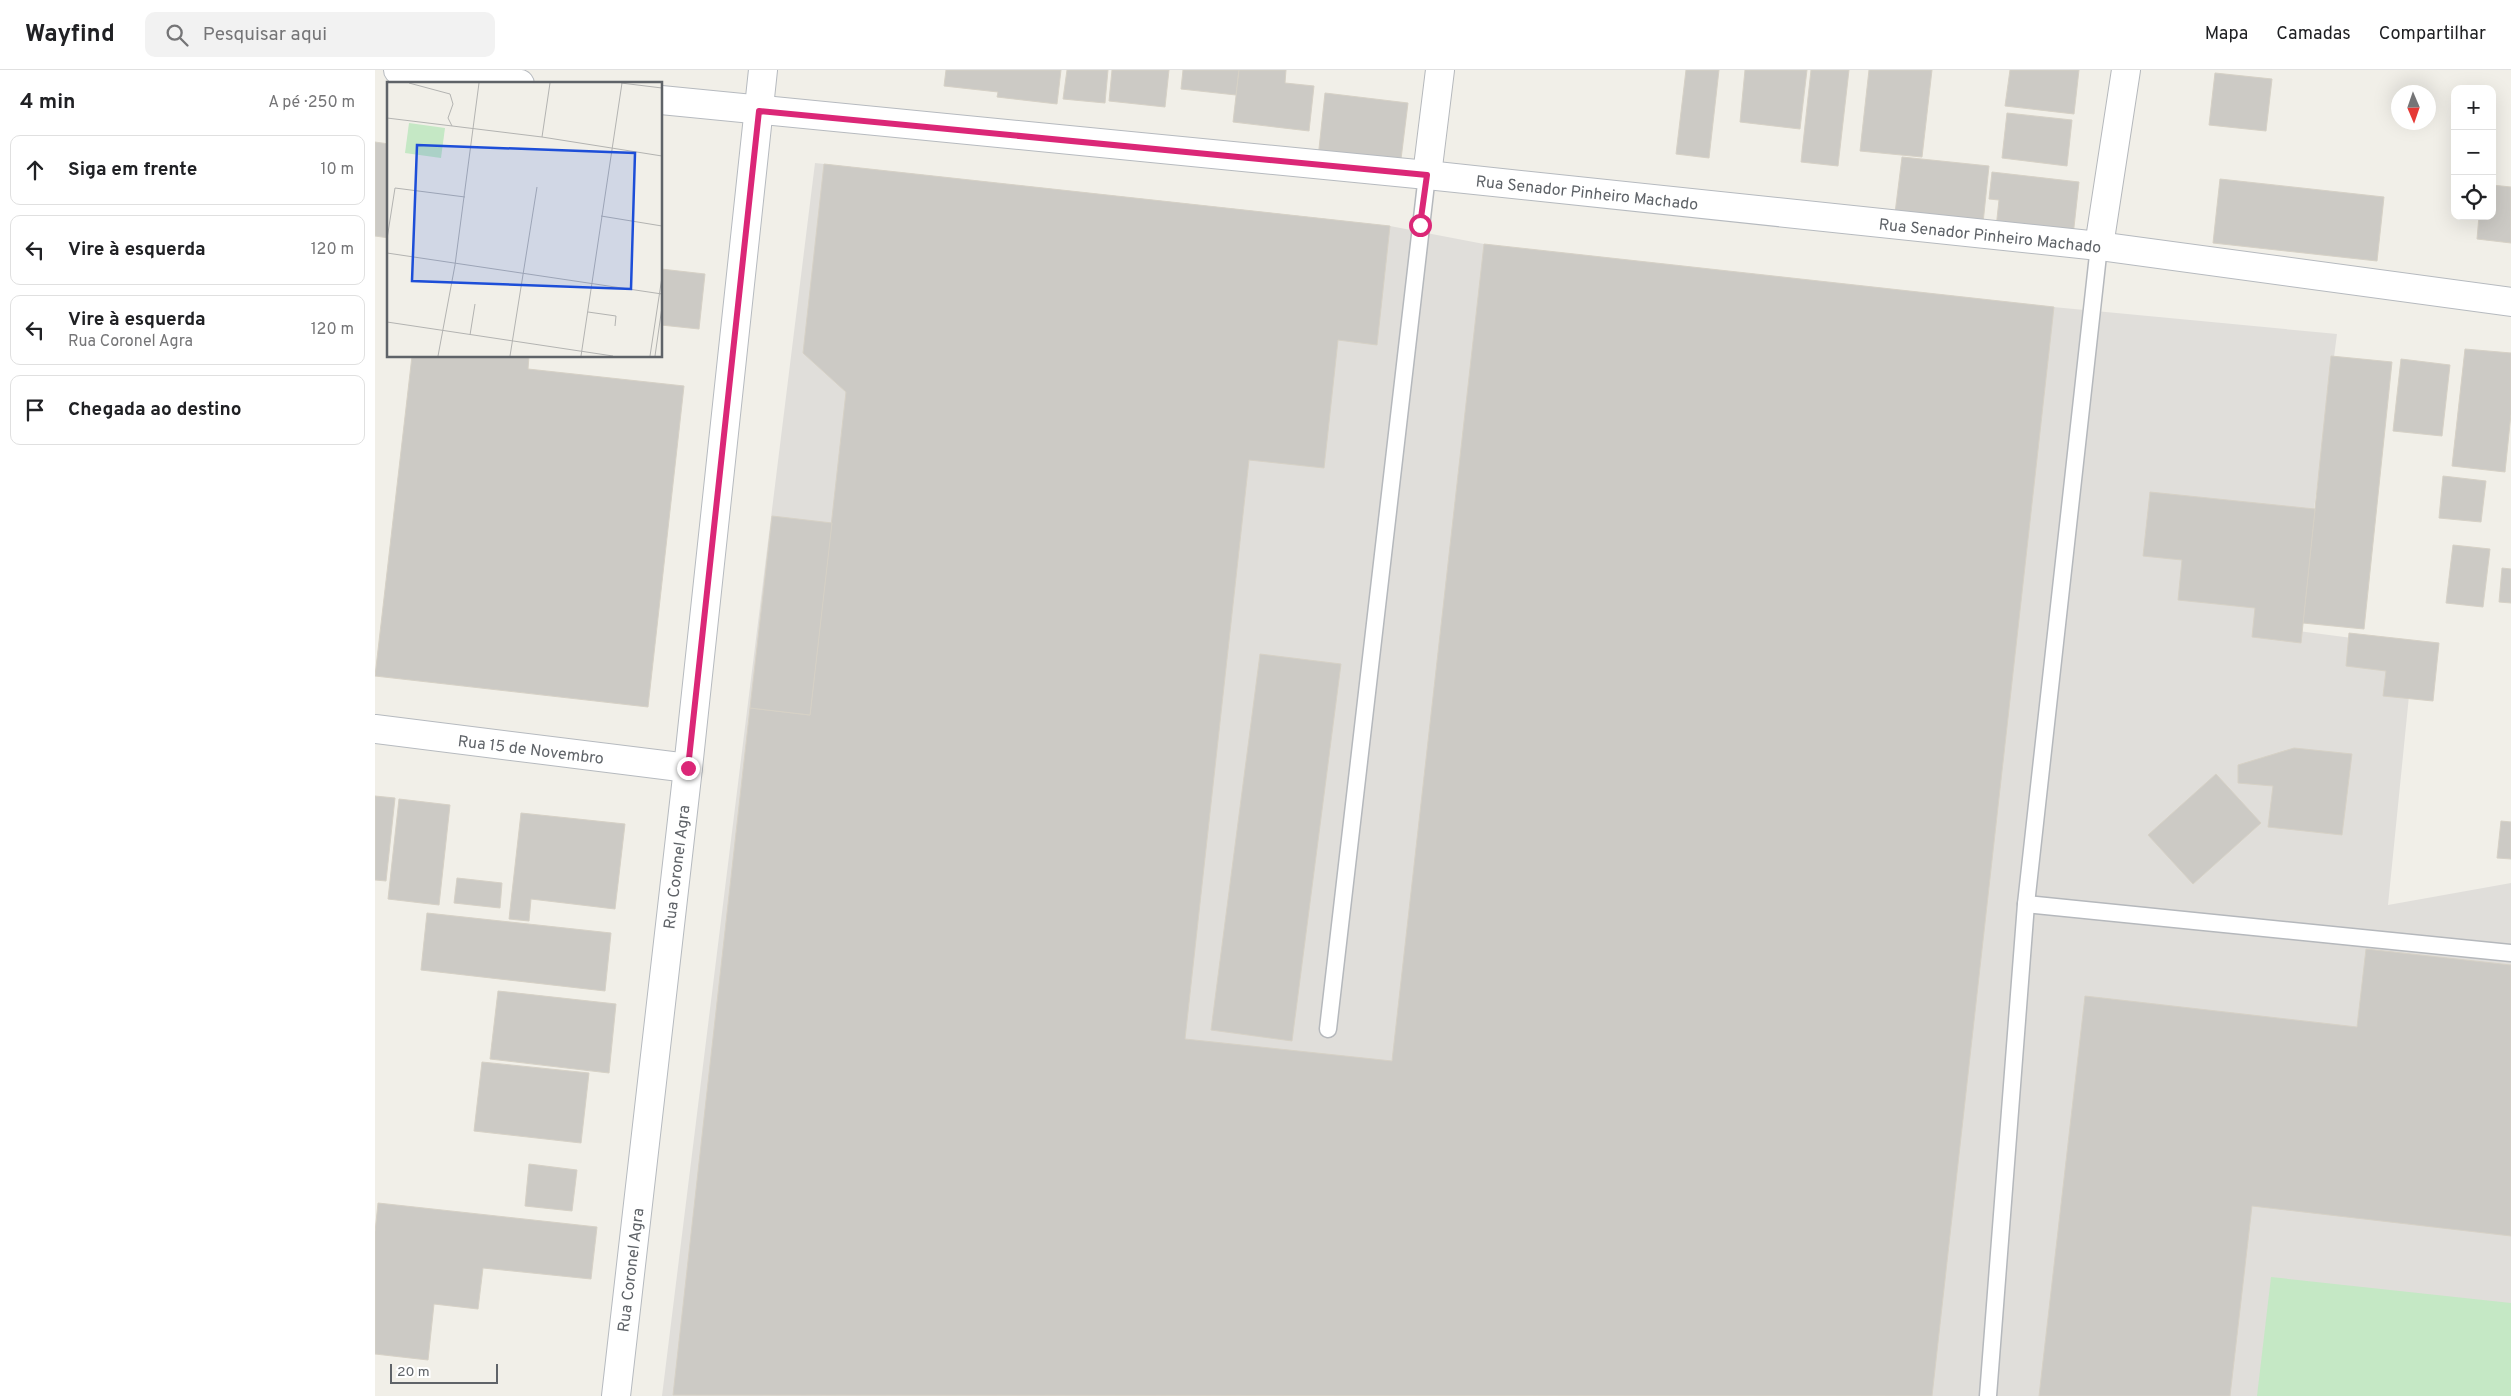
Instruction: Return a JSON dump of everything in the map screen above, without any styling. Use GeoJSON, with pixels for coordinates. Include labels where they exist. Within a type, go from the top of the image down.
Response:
{"type":"FeatureCollection","features":[{"type":"Feature","properties":{"kind":"street"},"geometry":{"type":"LineString","coordinates":[[398,70],[503,82]]}},
{"type":"Feature","properties":{"kind":"street","name":"Rua Coronel Agra"},"geometry":{"type":"LineString","coordinates":[[616,1396],[688,768],[763,70]]}},
{"type":"Feature","properties":{"kind":"street"},"geometry":{"type":"LineString","coordinates":[[1427,175],[1440,70]]}},
{"type":"Feature","properties":{"kind":"street"},"geometry":{"type":"LineString","coordinates":[[2099,246],[2126,70]]}},
{"type":"Feature","properties":{"kind":"street","name":"Rua Senador Pinheiro Machado"},"geometry":{"type":"LineString","coordinates":[[663,100],[1427,175],[2099,246],[2511,302]]}},
{"type":"Feature","properties":{"kind":"street","name":"Rua 15 de Novembro"},"geometry":{"type":"LineString","coordinates":[[375,729],[688,768]]}},
{"type":"Feature","properties":{"kind":"lane"},"geometry":{"type":"LineString","coordinates":[[1328,1029],[1427,175]]}},
{"type":"Feature","properties":{"kind":"lane"},"geometry":{"type":"LineString","coordinates":[[1988,1396],[2027,904],[2099,246]]}},
{"type":"Feature","properties":{"kind":"lane"},"geometry":{"type":"LineString","coordinates":[[2027,904],[2511,952]]}},
{"type":"Feature","properties":{"kind":"shaded area"},"geometry":{"type":"Polygon","coordinates":[[[815,163],[1390,226],[1484,244],[2053,307],[2337,334],[2298,631],[2414,646],[2388,905],[2511,883],[2511,1396],[662,1396],[815,163]]]}},
{"type":"Feature","properties":{"kind":"green space"},"geometry":{"type":"Polygon","coordinates":[[[2271,1277],[2511,1303],[2511,1396],[2257,1396],[2271,1277]]]}},
{"type":"Feature","properties":{"kind":"building"},"geometry":{"type":"Polygon","coordinates":[[[946,70],[1061,70],[1057,104],[997,97],[998,92],[944,86],[946,70]]]}},
{"type":"Feature","properties":{"kind":"building"},"geometry":{"type":"Polygon","coordinates":[[[1067,70],[1108,70],[1105,103],[1063,99],[1067,70]]]}},
{"type":"Feature","properties":{"kind":"building"},"geometry":{"type":"Polygon","coordinates":[[[1112,70],[1169,70],[1165,107],[1109,101],[1112,70]]]}},
{"type":"Feature","properties":{"kind":"building"},"geometry":{"type":"Polygon","coordinates":[[[1183,70],[1239,70],[1236,95],[1181,89],[1183,70]]]}},
{"type":"Feature","properties":{"kind":"building"},"geometry":{"type":"Polygon","coordinates":[[[1239,70],[1286,70],[1285,83],[1314,86],[1309,131],[1233,122],[1239,70]]]}},
{"type":"Feature","properties":{"kind":"building"},"geometry":{"type":"Polygon","coordinates":[[[1686,70],[1719,70],[1709,158],[1676,154],[1686,70]]]}},
{"type":"Feature","properties":{"kind":"building"},"geometry":{"type":"Polygon","coordinates":[[[1745,70],[1807,70],[1800,129],[1740,122],[1745,70]]]}},
{"type":"Feature","properties":{"kind":"building"},"geometry":{"type":"Polygon","coordinates":[[[1811,70],[1849,70],[1838,166],[1801,162],[1811,70]]]}},
{"type":"Feature","properties":{"kind":"building"},"geometry":{"type":"Polygon","coordinates":[[[1869,70],[1932,70],[1922,157],[1860,151],[1869,70]]]}},
{"type":"Feature","properties":{"kind":"building"},"geometry":{"type":"Polygon","coordinates":[[[2010,70],[2079,70],[2074,114],[2005,106],[2010,70]]]}},
{"type":"Feature","properties":{"kind":"building"},"geometry":{"type":"Polygon","coordinates":[[[2215,73],[2272,79],[2266,131],[2209,125],[2215,73]]]}},
{"type":"Feature","properties":{"kind":"building"},"geometry":{"type":"Polygon","coordinates":[[[1325,93],[1408,103],[1400,167],[1318,158],[1325,93]]]}},
{"type":"Feature","properties":{"kind":"building"},"geometry":{"type":"Polygon","coordinates":[[[2007,113],[2072,120],[2067,166],[2002,158],[2007,113]]]}},
{"type":"Feature","properties":{"kind":"building"},"geometry":{"type":"Polygon","coordinates":[[[375,142],[387,144],[387,238],[375,236],[375,142]]]}},
{"type":"Feature","properties":{"kind":"building"},"geometry":{"type":"Polygon","coordinates":[[[1902,157],[1989,166],[1983,223],[1895,213],[1902,157]]]}},
{"type":"Feature","properties":{"kind":"building"},"geometry":{"type":"Polygon","coordinates":[[[824,164],[1390,226],[1377,345],[1338,340],[1324,468],[1249,460],[1185,1039],[1392,1061],[1484,244],[2054,307],[1932,1396],[673,1395],[750,708],[810,715],[846,392],[803,353],[824,164]]]}},
{"type":"Feature","properties":{"kind":"building"},"geometry":{"type":"Polygon","coordinates":[[[1992,172],[2079,182],[2073,236],[1996,228],[1999,200],[1989,199],[1992,172]]]}},
{"type":"Feature","properties":{"kind":"building"},"geometry":{"type":"Polygon","coordinates":[[[2220,179],[2384,197],[2377,261],[2213,243],[2220,179]]]}},
{"type":"Feature","properties":{"kind":"building"},"geometry":{"type":"Polygon","coordinates":[[[2496,185],[2511,187],[2511,243],[2477,239],[2479,220],[2496,220],[2496,185]]]}},
{"type":"Feature","properties":{"kind":"building"},"geometry":{"type":"Polygon","coordinates":[[[663,269],[705,274],[699,329],[663,325],[663,269]]]}},
{"type":"Feature","properties":{"kind":"building"},"geometry":{"type":"Polygon","coordinates":[[[2465,349],[2511,353],[2511,414],[2505,472],[2452,466],[2465,349]]]}},
{"type":"Feature","properties":{"kind":"building"},"geometry":{"type":"Polygon","coordinates":[[[2331,356],[2392,362],[2364,629],[2303,623],[2331,356]]]}},
{"type":"Feature","properties":{"kind":"building"},"geometry":{"type":"Polygon","coordinates":[[[412,358],[529,358],[528,369],[684,386],[648,707],[375,676],[412,358]]]}},
{"type":"Feature","properties":{"kind":"building"},"geometry":{"type":"Polygon","coordinates":[[[2401,359],[2450,365],[2442,436],[2393,431],[2401,359]]]}},
{"type":"Feature","properties":{"kind":"building"},"geometry":{"type":"Polygon","coordinates":[[[2443,476],[2486,481],[2481,522],[2439,518],[2443,476]]]}},
{"type":"Feature","properties":{"kind":"building"},"geometry":{"type":"Polygon","coordinates":[[[2150,492],[2315,509],[2301,643],[2252,637],[2255,608],[2178,600],[2182,560],[2143,556],[2150,492]]]}},
{"type":"Feature","properties":{"kind":"building"},"geometry":{"type":"Polygon","coordinates":[[[772,516],[832,523],[810,715],[750,708],[772,516]]]}},
{"type":"Feature","properties":{"kind":"building"},"geometry":{"type":"Polygon","coordinates":[[[2453,545],[2490,549],[2483,607],[2446,603],[2453,545]]]}},
{"type":"Feature","properties":{"kind":"building"},"geometry":{"type":"Polygon","coordinates":[[[2502,568],[2511,569],[2511,603],[2499,602],[2502,568]]]}},
{"type":"Feature","properties":{"kind":"building"},"geometry":{"type":"Polygon","coordinates":[[[2349,633],[2439,643],[2433,701],[2383,696],[2386,671],[2346,666],[2349,633]]]}},
{"type":"Feature","properties":{"kind":"building"},"geometry":{"type":"Polygon","coordinates":[[[1260,654],[1341,664],[1292,1041],[1211,1030],[1260,654]]]}},
{"type":"Feature","properties":{"kind":"building"},"geometry":{"type":"Polygon","coordinates":[[[2294,748],[2352,754],[2342,835],[2268,827],[2273,786],[2238,783],[2238,765],[2294,748]]]}},
{"type":"Feature","properties":{"kind":"building"},"geometry":{"type":"Polygon","coordinates":[[[2216,774],[2261,823],[2193,884],[2148,835],[2216,774]]]}},
{"type":"Feature","properties":{"kind":"building"},"geometry":{"type":"Polygon","coordinates":[[[375,796],[395,798],[386,881],[375,880],[375,796]]]}},
{"type":"Feature","properties":{"kind":"building"},"geometry":{"type":"Polygon","coordinates":[[[399,799],[450,805],[439,905],[388,899],[399,799]]]}},
{"type":"Feature","properties":{"kind":"building"},"geometry":{"type":"Polygon","coordinates":[[[521,813],[625,824],[615,909],[531,899],[529,921],[509,919],[521,813]]]}},
{"type":"Feature","properties":{"kind":"building"},"geometry":{"type":"Polygon","coordinates":[[[2501,821],[2511,822],[2511,859],[2497,858],[2501,821]]]}},
{"type":"Feature","properties":{"kind":"building"},"geometry":{"type":"Polygon","coordinates":[[[457,878],[502,883],[500,908],[454,903],[457,878]]]}},
{"type":"Feature","properties":{"kind":"building"},"geometry":{"type":"Polygon","coordinates":[[[427,913],[611,933],[605,991],[421,970],[427,913]]]}},
{"type":"Feature","properties":{"kind":"building"},"geometry":{"type":"Polygon","coordinates":[[[2366,949],[2511,965],[2511,1236],[2252,1206],[2230,1396],[2039,1396],[2085,996],[2357,1027],[2366,949]]]}},
{"type":"Feature","properties":{"kind":"building"},"geometry":{"type":"Polygon","coordinates":[[[498,991],[616,1004],[609,1073],[490,1059],[498,991]]]}},
{"type":"Feature","properties":{"kind":"building"},"geometry":{"type":"Polygon","coordinates":[[[482,1062],[589,1073],[581,1143],[474,1131],[482,1062]]]}},
{"type":"Feature","properties":{"kind":"building"},"geometry":{"type":"Polygon","coordinates":[[[529,1164],[577,1170],[572,1211],[525,1206],[529,1164]]]}},
{"type":"Feature","properties":{"kind":"building"},"geometry":{"type":"Polygon","coordinates":[[[378,1203],[597,1227],[591,1279],[483,1268],[478,1309],[434,1304],[428,1360],[375,1354],[375,1232],[378,1203]]]}},
{"type":"Feature","properties":{"kind":"route"},"geometry":{"type":"LineString","coordinates":[[688,768],[759,111],[1427,175],[1420,225]]}}]}
